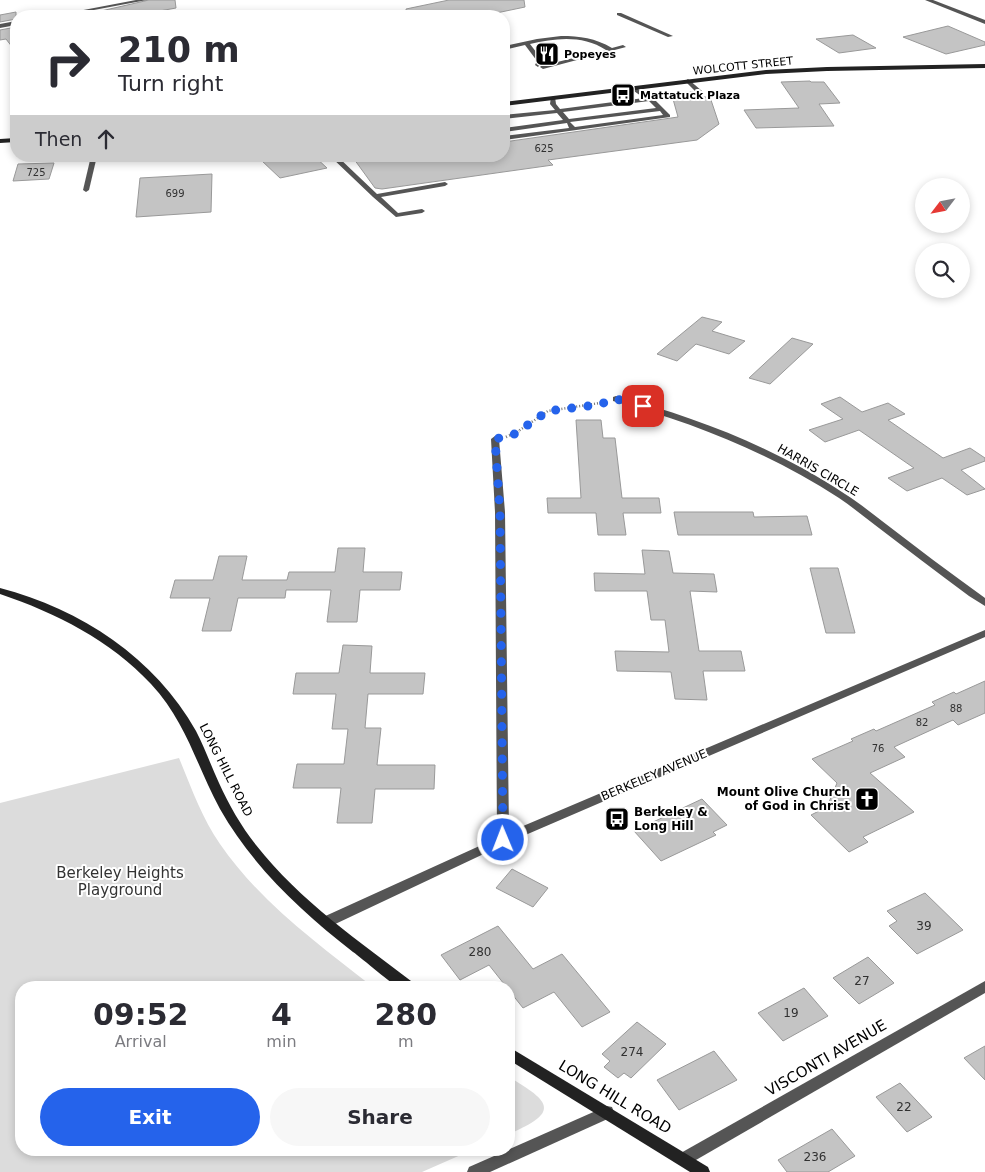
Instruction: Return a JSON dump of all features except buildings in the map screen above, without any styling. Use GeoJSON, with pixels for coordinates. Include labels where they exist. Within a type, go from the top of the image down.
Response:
{"type":"FeatureCollection","features":[{"type":"Feature","properties":{"kind":"main road","name":"WOLCOTT STREET"},"geometry":{"type":"LineString","coordinates":[[510,103],[754,73],[812,69],[985,66]]}},
{"type":"Feature","properties":{"kind":"main road","name":"LONG HILL ROAD"},"geometry":{"type":"LineString","coordinates":[[0,591],[33,602],[68,618],[114,645],[144,670],[181,716],[227,810],[252,848],[284,885],[326,922],[401,981]]}},
{"type":"Feature","properties":{"kind":"main road","name":"LONG HILL ROAD"},"geometry":{"type":"LineString","coordinates":[[515,1057],[703,1172]]}},
{"type":"Feature","properties":{"kind":"street"},"geometry":{"type":"LineString","coordinates":[[88,10],[144,0]]}},
{"type":"Feature","properties":{"kind":"street"},"geometry":{"type":"LineString","coordinates":[[928,0],[985,22]]}},
{"type":"Feature","properties":{"kind":"street"},"geometry":{"type":"LineString","coordinates":[[619,14],[670,36]]}},
{"type":"Feature","properties":{"kind":"street"},"geometry":{"type":"LineString","coordinates":[[510,47],[548,40],[586,39],[611,50]]}},
{"type":"Feature","properties":{"kind":"street"},"geometry":{"type":"LineString","coordinates":[[527,43],[539,58],[540,66],[623,47]]}},
{"type":"Feature","properties":{"kind":"street"},"geometry":{"type":"LineString","coordinates":[[510,117],[700,92],[688,81]]}},
{"type":"Feature","properties":{"kind":"street"},"geometry":{"type":"LineString","coordinates":[[510,137],[668,116],[650,99],[633,88]]}},
{"type":"Feature","properties":{"kind":"street"},"geometry":{"type":"LineString","coordinates":[[553,98],[553,104],[566,122],[574,129]]}},
{"type":"Feature","properties":{"kind":"street"},"geometry":{"type":"LineString","coordinates":[[510,129],[661,109]]}},
{"type":"Feature","properties":{"kind":"street"},"geometry":{"type":"LineString","coordinates":[[86,190],[93,162]]}},
{"type":"Feature","properties":{"kind":"street"},"geometry":{"type":"LineString","coordinates":[[339,162],[396,215],[422,211]]}},
{"type":"Feature","properties":{"kind":"street"},"geometry":{"type":"LineString","coordinates":[[375,196],[445,184]]}},
{"type":"Feature","properties":{"kind":"street","name":"HARRIS CIRCLE"},"geometry":{"type":"LineString","coordinates":[[616,399],[656,409],[704,426],[788,465],[837,493],[985,603]]}},
{"type":"Feature","properties":{"kind":"street"},"geometry":{"type":"LineString","coordinates":[[495,439],[500,512],[503,840]]}},
{"type":"Feature","properties":{"kind":"street","name":"BERKELEY AVENUE"},"geometry":{"type":"LineString","coordinates":[[326,922],[503,840],[985,633]]}},
{"type":"Feature","properties":{"kind":"street","name":"VISCONTI AVENUE"},"geometry":{"type":"LineString","coordinates":[[684,1159],[985,986]]}},
{"type":"Feature","properties":{"kind":"street"},"geometry":{"type":"LineString","coordinates":[[515,1154],[607,1112]]}},
{"type":"Feature","properties":{"kind":"street"},"geometry":{"type":"LineString","coordinates":[[474,1172],[509,1156]]}},
{"type":"Feature","properties":{"kind":"path"},"geometry":{"type":"LineString","coordinates":[[495,439],[513,435],[548,411],[597,405],[616,399]]}},
{"type":"Feature","properties":{"kind":"green space","name":"Berkeley Heights Playground"},"geometry":{"type":"Polygon","coordinates":[[[179,758],[208,824],[236,865],[271,903],[291,921],[365,981],[15,981],[15,1156],[458,1156],[422,1172],[0,1172],[0,803],[179,758]]]}},
{"type":"Feature","properties":{"kind":"green space"},"geometry":{"type":"Polygon","coordinates":[[[515,1081],[534,1093],[541,1100],[544,1107],[542,1113],[536,1119],[515,1131],[515,1081]]]}},
{"type":"Feature","properties":{"kind":"place","name":"Popeyes"},"geometry":{"type":"Point","coordinates":[547,54]}},
{"type":"Feature","properties":{"kind":"place","name":"Mattatuck Plaza"},"geometry":{"type":"Point","coordinates":[623,95]}},
{"type":"Feature","properties":{"kind":"place","name":"Mount Olive Church of God in Christ"},"geometry":{"type":"Point","coordinates":[867,799]}},
{"type":"Feature","properties":{"kind":"place","name":"Berkeley & Long Hill"},"geometry":{"type":"Point","coordinates":[617,819]}},
{"type":"Feature","properties":{"kind":"route"},"geometry":{"type":"LineString","coordinates":[[503,840],[500,512],[495,439],[513,435],[548,411],[597,405],[616,399],[643,406]]}}]}
